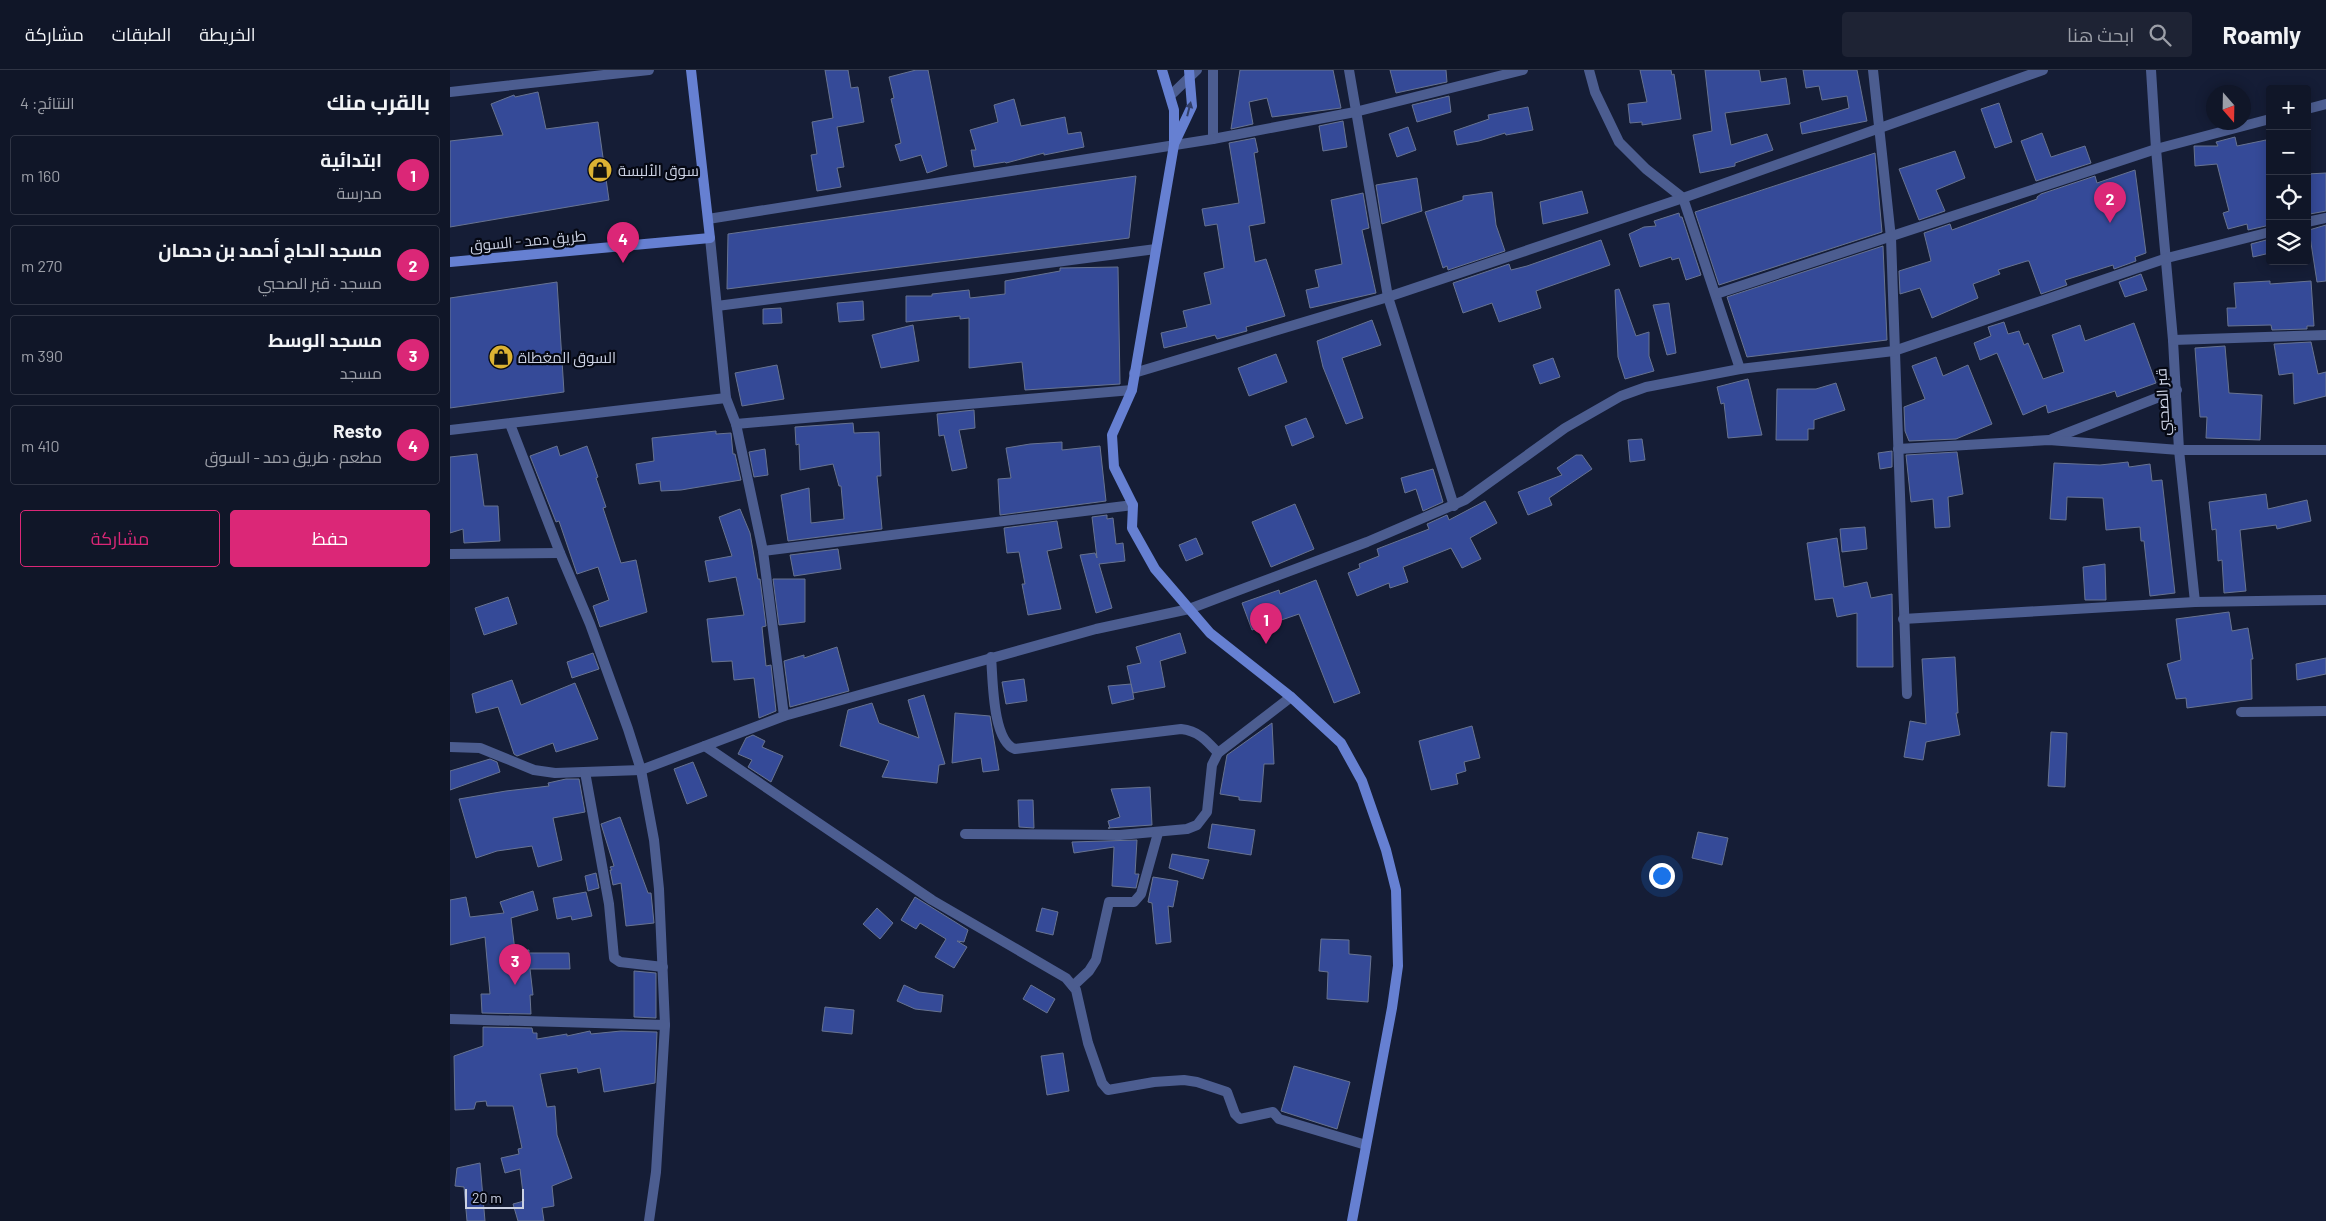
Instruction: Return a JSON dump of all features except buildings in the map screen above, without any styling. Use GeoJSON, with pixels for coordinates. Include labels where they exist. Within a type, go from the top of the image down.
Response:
{"type":"FeatureCollection","features":[{"type":"Feature","properties":{"kind":"street"},"geometry":{"type":"LineString","coordinates":[[450,92],[649,70]]}},
{"type":"Feature","properties":{"kind":"street"},"geometry":{"type":"LineString","coordinates":[[691,70],[726,398],[736,424],[763,550],[784,716]]}},
{"type":"Feature","properties":{"kind":"street"},"geometry":{"type":"LineString","coordinates":[[1162,70],[1174,110],[1174,145],[1132,390],[1112,435],[1114,467],[1133,505],[1132,528],[1155,569],[1210,632],[1291,697],[1341,743],[1362,781],[1386,850],[1396,890],[1398,966],[1392,1008],[1352,1221]]}},
{"type":"Feature","properties":{"kind":"street"},"geometry":{"type":"LineString","coordinates":[[1213,139],[1214,70]]}},
{"type":"Feature","properties":{"kind":"street"},"geometry":{"type":"LineString","coordinates":[[1349,70],[1388,297],[1454,506]]}},
{"type":"Feature","properties":{"kind":"street"},"geometry":{"type":"LineString","coordinates":[[708,219],[1213,139],[1355,112],[1523,70]]}},
{"type":"Feature","properties":{"kind":"street"},"geometry":{"type":"LineString","coordinates":[[1589,70],[1595,92],[1619,142],[1646,169],[1683,198],[1740,369]]}},
{"type":"Feature","properties":{"kind":"street"},"geometry":{"type":"LineString","coordinates":[[1873,70],[1891,238],[1907,694]]}},
{"type":"Feature","properties":{"kind":"street"},"geometry":{"type":"LineString","coordinates":[[1134,373],[1388,297],[1683,198],[2043,70]]}},
{"type":"Feature","properties":{"kind":"street","name":"قبر الصحبي"},"geometry":{"type":"LineString","coordinates":[[2151,70],[2177,390],[2179,450],[2195,602]]}},
{"type":"Feature","properties":{"kind":"street"},"geometry":{"type":"LineString","coordinates":[[1174,145],[1192,106],[1191,72]]}},
{"type":"Feature","properties":{"kind":"street"},"geometry":{"type":"LineString","coordinates":[[1171,95],[1191,72]]}},
{"type":"Feature","properties":{"kind":"street"},"geometry":{"type":"LineString","coordinates":[[2311,108],[2326,104]]}},
{"type":"Feature","properties":{"kind":"street"},"geometry":{"type":"LineString","coordinates":[[1716,294],[1891,238],[2156,149],[2266,120]]}},
{"type":"Feature","properties":{"kind":"street"},"geometry":{"type":"LineString","coordinates":[[2311,221],[2326,218]]}},
{"type":"Feature","properties":{"kind":"street"},"geometry":{"type":"LineString","coordinates":[[450,747],[480,748],[534,770],[555,773],[641,770],[784,716],[1096,629],[1189,608],[1368,542],[1454,506],[1482,489],[1566,428],[1621,396],[1646,387],[1740,369],[1894,351],[2167,258],[2266,233]]}},
{"type":"Feature","properties":{"kind":"street","name":"طريق دمد - السوق"},"geometry":{"type":"LineString","coordinates":[[450,262],[710,238]]}},
{"type":"Feature","properties":{"kind":"street"},"geometry":{"type":"LineString","coordinates":[[717,306],[1156,249]]}},
{"type":"Feature","properties":{"kind":"street"},"geometry":{"type":"LineString","coordinates":[[2173,340],[2326,335]]}},
{"type":"Feature","properties":{"kind":"street"},"geometry":{"type":"LineString","coordinates":[[736,424],[1132,390]]}},
{"type":"Feature","properties":{"kind":"street"},"geometry":{"type":"LineString","coordinates":[[2049,440],[2177,390]]}},
{"type":"Feature","properties":{"kind":"street"},"geometry":{"type":"LineString","coordinates":[[450,430],[726,398]]}},
{"type":"Feature","properties":{"kind":"street"},"geometry":{"type":"LineString","coordinates":[[510,424],[590,624],[641,770],[657,864],[665,1025],[656,1172],[649,1221]]}},
{"type":"Feature","properties":{"kind":"street"},"geometry":{"type":"LineString","coordinates":[[1898,449],[2049,440],[2179,450],[2326,450]]}},
{"type":"Feature","properties":{"kind":"street"},"geometry":{"type":"LineString","coordinates":[[763,550],[1133,505]]}},
{"type":"Feature","properties":{"kind":"street"},"geometry":{"type":"LineString","coordinates":[[450,554],[560,553]]}},
{"type":"Feature","properties":{"kind":"street"},"geometry":{"type":"LineString","coordinates":[[1903,619],[2195,602],[2326,600]]}},
{"type":"Feature","properties":{"kind":"street"},"geometry":{"type":"LineString","coordinates":[[991,657],[997,719],[1001,734],[1009,746],[1015,749],[1181,729],[1195,732],[1202,736],[1218,753]]}},
{"type":"Feature","properties":{"kind":"street"},"geometry":{"type":"LineString","coordinates":[[965,834],[1120,835],[1158,833],[1187,829],[1197,825],[1204,819],[1211,793],[1212,765],[1218,753],[1291,697]]}},
{"type":"Feature","properties":{"kind":"street"},"geometry":{"type":"LineString","coordinates":[[2241,712],[2326,711]]}},
{"type":"Feature","properties":{"kind":"street"},"geometry":{"type":"LineString","coordinates":[[705,746],[932,900],[989,936],[1057,972],[1073,986],[1078,995],[1088,1043],[1102,1083],[1108,1090],[1163,1081],[1197,1082],[1227,1092],[1235,1114],[1240,1119],[1273,1112],[1279,1119],[1366,1145]]}},
{"type":"Feature","properties":{"kind":"street"},"geometry":{"type":"LineString","coordinates":[[585,772],[609,904],[614,958],[620,962],[663,967]]}},
{"type":"Feature","properties":{"kind":"street"},"geometry":{"type":"LineString","coordinates":[[1073,986],[1089,971],[1096,960],[1109,902],[1118,900],[1127,903],[1134,902],[1141,894],[1158,833]]}},
{"type":"Feature","properties":{"kind":"street"},"geometry":{"type":"LineString","coordinates":[[450,1019],[665,1025]]}},
{"type":"Feature","properties":{"kind":"place","name":"سوق الألبسة"},"geometry":{"type":"Point","coordinates":[600,170]}},
{"type":"Feature","properties":{"kind":"place","name":"مسجد الحاج أحمد بن دحمان"},"geometry":{"type":"Point","coordinates":[2110,223]}},
{"type":"Feature","properties":{"kind":"place","name":"Resto"},"geometry":{"type":"Point","coordinates":[623,263]}},
{"type":"Feature","properties":{"kind":"place","name":"السوق المغطاة"},"geometry":{"type":"Point","coordinates":[501,357]}},
{"type":"Feature","properties":{"kind":"place","name":"ابتدائية"},"geometry":{"type":"Point","coordinates":[1266,644]}},
{"type":"Feature","properties":{"kind":"place","name":"مسجد الوسط"},"geometry":{"type":"Point","coordinates":[515,985]}}]}
